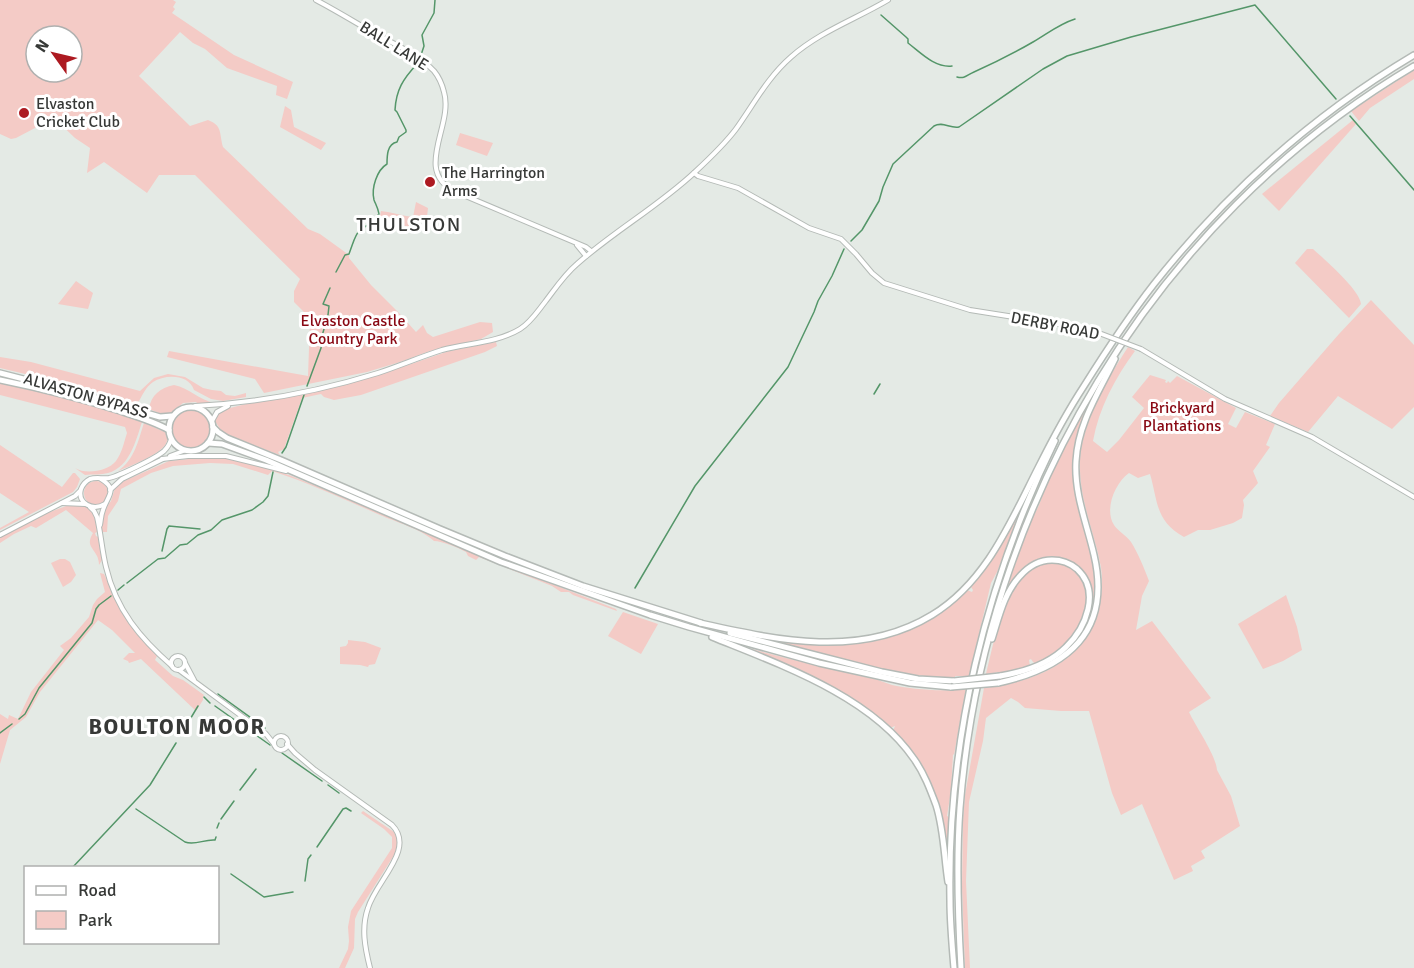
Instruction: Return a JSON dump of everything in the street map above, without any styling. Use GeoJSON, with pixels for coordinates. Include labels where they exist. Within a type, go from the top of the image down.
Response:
{"type":"FeatureCollection","features":[{"type":"Feature","properties":{"kind":"highway"},"geometry":{"type":"LineString","coordinates":[[700,623],[759,636],[817,642],[847,642],[895,632],[948,604],[974,579],[989,559],[1084,385],[1154,284],[1199,231],[1270,161],[1366,86],[1414,55]]}},
{"type":"Feature","properties":{"kind":"highway"},"geometry":{"type":"LineString","coordinates":[[961,968],[958,869],[960,808],[967,747],[980,674],[1004,586],[1022,535],[1038,494],[1080,410],[1120,346],[1205,236],[1253,188],[1328,124],[1374,90],[1414,66]]}},
{"type":"Feature","properties":{"kind":"highway"},"geometry":{"type":"LineString","coordinates":[[208,443],[222,444],[298,473],[501,562],[602,599],[797,658],[893,680],[924,685],[952,684],[1029,675],[1061,658],[1077,643],[1092,618],[1097,601],[1098,575],[1078,490],[1076,453],[1078,439],[1087,415],[1120,346]]}},
{"type":"Feature","properties":{"kind":"highway"},"geometry":{"type":"LineString","coordinates":[[950,899],[951,835],[956,773],[969,690],[989,609],[1012,540],[1032,491],[1056,440],[1098,364]]}},
{"type":"Feature","properties":{"kind":"highway","name":"ALVASTON BYPASS"},"geometry":{"type":"LineString","coordinates":[[0,373],[78,393],[139,414],[169,430]]}},
{"type":"Feature","properties":{"kind":"highway","name":"ALVASTON BYPASS"},"geometry":{"type":"LineString","coordinates":[[0,380],[139,414],[172,417]]}},
{"type":"Feature","properties":{"kind":"highway"},"geometry":{"type":"LineString","coordinates":[[213,424],[212,435],[208,443],[199,449],[186,450],[177,446],[171,439],[169,430],[172,417],[184,408],[195,406],[205,411],[218,432],[227,438],[505,556],[583,586],[749,638],[855,666],[952,684]]}},
{"type":"Feature","properties":{"kind":"highway"},"geometry":{"type":"LineString","coordinates":[[980,674],[1004,603],[1021,574],[1045,560],[1061,561],[1072,566],[1084,578],[1089,595],[1087,616],[1079,632],[1068,645],[1050,659],[999,679]]}},
{"type":"Feature","properties":{"kind":"highway"},"geometry":{"type":"LineString","coordinates":[[689,627],[782,665],[818,683],[860,707],[880,722],[908,750],[920,769],[935,804],[944,842],[954,968]]}},
{"type":"Feature","properties":{"kind":"street","name":"BALL LANE"},"geometry":{"type":"LineString","coordinates":[[316,0],[415,56],[438,77],[446,102],[444,123],[435,161],[436,172],[442,182],[452,190],[574,243]]}},
{"type":"Feature","properties":{"kind":"street"},"geometry":{"type":"LineString","coordinates":[[195,406],[232,404],[332,386],[442,350],[505,336],[518,330],[528,323],[565,276],[591,251],[694,173],[730,135],[764,87],[789,58],[818,37],[888,0]]}},
{"type":"Feature","properties":{"kind":"street","name":"DERBY ROAD"},"geometry":{"type":"LineString","coordinates":[[694,173],[738,188],[809,228],[841,239],[884,283],[970,310],[1071,326],[1099,333],[1141,349],[1225,399],[1312,437],[1414,497]]}},
{"type":"Feature","properties":{"kind":"street"},"geometry":{"type":"LineString","coordinates":[[574,243],[591,251]]}},
{"type":"Feature","properties":{"kind":"street"},"geometry":{"type":"LineString","coordinates":[[574,243],[586,256]]}},
{"type":"Feature","properties":{"kind":"street"},"geometry":{"type":"LineString","coordinates":[[213,424],[217,412],[232,404]]}},
{"type":"Feature","properties":{"kind":"street"},"geometry":{"type":"LineString","coordinates":[[100,479],[114,476],[157,455],[166,449],[171,439]]}},
{"type":"Feature","properties":{"kind":"street"},"geometry":{"type":"LineString","coordinates":[[110,490],[122,479],[186,450]]}},
{"type":"Feature","properties":{"kind":"street"},"geometry":{"type":"LineString","coordinates":[[162,459],[225,456],[298,473]]}},
{"type":"Feature","properties":{"kind":"street"},"geometry":{"type":"LineString","coordinates":[[0,535],[76,495],[87,480],[94,478],[107,483],[110,490],[100,529]]}},
{"type":"Feature","properties":{"kind":"street"},"geometry":{"type":"LineString","coordinates":[[81,490],[82,499],[95,514],[100,529],[106,567],[116,596],[135,629],[172,666],[266,734],[278,748],[295,753]]}},
{"type":"Feature","properties":{"kind":"street"},"geometry":{"type":"LineString","coordinates":[[61,503],[99,507],[105,504]]}},
{"type":"Feature","properties":{"kind":"street"},"geometry":{"type":"LineString","coordinates":[[160,655],[182,657],[196,683]]}},
{"type":"Feature","properties":{"kind":"street"},"geometry":{"type":"LineString","coordinates":[[172,666],[171,662],[176,656]]}},
{"type":"Feature","properties":{"kind":"street"},"geometry":{"type":"LineString","coordinates":[[179,670],[185,663]]}},
{"type":"Feature","properties":{"kind":"street"},"geometry":{"type":"LineString","coordinates":[[266,734],[285,737],[295,753],[392,825],[399,835],[401,844],[398,854],[373,894],[365,917],[364,941],[370,968]]}},
{"type":"Feature","properties":{"kind":"street"},"geometry":{"type":"LineString","coordinates":[[274,744],[278,737]]}},
{"type":"Feature","properties":{"kind":"street"},"geometry":{"type":"LineString","coordinates":[[283,749],[288,744]]}},
{"type":"Feature","properties":{"kind":"green space","name":"Elvaston Castle Country Park"},"geometry":{"type":"Polygon","coordinates":[[[0,0],[173,0],[176,2],[172,13],[234,55],[293,82],[287,99],[276,95],[277,86],[227,68],[180,32],[139,76],[190,126],[208,120],[216,125],[220,130],[223,147],[308,229],[320,234],[349,255],[371,285],[416,332],[423,325],[427,333],[433,337],[480,322],[492,323],[493,332],[481,339],[430,351],[367,372],[264,393],[255,379],[167,357],[169,351],[308,376],[310,321],[294,302],[294,291],[300,279],[195,175],[159,175],[147,193],[104,162],[87,173],[90,148],[75,138],[54,118],[11,139],[0,134],[0,0]]]}},
{"type":"Feature","properties":{"kind":"green space"},"geometry":{"type":"Polygon","coordinates":[[[1414,70],[1414,79],[1370,108],[1359,121],[1351,111],[1414,70]]]}},
{"type":"Feature","properties":{"kind":"green space"},"geometry":{"type":"Polygon","coordinates":[[[285,106],[291,110],[294,127],[326,143],[321,150],[280,127],[285,106]]]}},
{"type":"Feature","properties":{"kind":"green space"},"geometry":{"type":"Polygon","coordinates":[[[1353,120],[1356,124],[1279,211],[1262,194],[1353,120]]]}},
{"type":"Feature","properties":{"kind":"green space"},"geometry":{"type":"Polygon","coordinates":[[[460,133],[493,143],[487,156],[456,145],[460,133]]]}},
{"type":"Feature","properties":{"kind":"green space"},"geometry":{"type":"Polygon","coordinates":[[[416,202],[428,208],[427,217],[415,216],[413,228],[379,221],[381,211],[413,217],[416,202]]]}},
{"type":"Feature","properties":{"kind":"green space"},"geometry":{"type":"Polygon","coordinates":[[[1307,249],[1313,249],[1355,291],[1361,304],[1349,318],[1295,263],[1307,249]]]}},
{"type":"Feature","properties":{"kind":"green space"},"geometry":{"type":"Polygon","coordinates":[[[76,281],[93,293],[88,309],[58,304],[76,281]]]}},
{"type":"Feature","properties":{"kind":"green space"},"geometry":{"type":"Polygon","coordinates":[[[1371,300],[1414,345],[1414,407],[1392,429],[1338,396],[1308,432],[1270,416],[1339,334],[1371,300]]]}},
{"type":"Feature","properties":{"kind":"green space"},"geometry":{"type":"Polygon","coordinates":[[[496,342],[497,346],[485,352],[361,395],[334,400],[321,394],[302,398],[284,449],[278,452],[280,455],[231,437],[222,432],[215,421],[217,414],[226,409],[340,386],[449,351],[496,342]]]}},
{"type":"Feature","properties":{"kind":"green space","name":"Brickyard Plantations"},"geometry":{"type":"Polygon","coordinates":[[[1128,347],[1135,351],[1109,394],[1099,417],[1093,441],[1107,452],[1144,408],[1132,397],[1150,375],[1166,380],[1167,383],[1177,376],[1236,408],[1228,424],[1236,428],[1245,412],[1275,424],[1266,445],[1270,447],[1253,471],[1258,483],[1243,500],[1242,518],[1233,523],[1210,530],[1198,530],[1184,537],[1168,524],[1159,510],[1150,474],[1138,478],[1129,473],[1124,477],[1112,497],[1110,512],[1114,525],[1131,542],[1149,581],[1142,596],[1136,630],[1152,621],[1211,698],[1189,712],[1210,749],[1217,770],[1231,796],[1240,826],[1201,851],[1205,858],[1191,866],[1193,871],[1174,880],[1142,804],[1121,815],[1112,793],[1089,711],[1025,708],[1011,698],[986,718],[969,802],[966,881],[970,968],[965,968],[962,887],[963,821],[965,795],[984,688],[1021,681],[1055,666],[1083,642],[1092,627],[1100,603],[1102,577],[1081,487],[1080,460],[1086,431],[1097,401],[1128,347]]]}},
{"type":"Feature","properties":{"kind":"green space"},"geometry":{"type":"Polygon","coordinates":[[[0,357],[31,362],[140,391],[154,378],[168,374],[185,377],[203,388],[221,391],[226,395],[235,396],[246,393],[246,397],[223,401],[211,399],[194,390],[182,378],[170,377],[153,382],[139,401],[133,403],[0,368],[0,357]]]}},
{"type":"Feature","properties":{"kind":"green space"},"geometry":{"type":"Polygon","coordinates":[[[0,382],[72,400],[142,422],[131,452],[116,470],[105,474],[85,475],[75,468],[97,471],[116,461],[127,433],[125,427],[0,395],[0,382]]]}},
{"type":"Feature","properties":{"kind":"green space"},"geometry":{"type":"Polygon","coordinates":[[[174,385],[215,403],[183,403],[170,414],[164,415],[149,409],[157,393],[174,385]]]}},
{"type":"Feature","properties":{"kind":"green space"},"geometry":{"type":"Polygon","coordinates":[[[1092,397],[1077,436],[1073,456],[1075,495],[1089,547],[1095,581],[1090,617],[1091,595],[1088,582],[1081,570],[1062,559],[1025,568],[998,615],[1027,529],[1070,436],[1092,397]]]}},
{"type":"Feature","properties":{"kind":"green space"},"geometry":{"type":"Polygon","coordinates":[[[191,410],[205,415],[210,429],[205,443],[191,448],[177,443],[172,429],[177,415],[191,410]]]}},
{"type":"Feature","properties":{"kind":"green space"},"geometry":{"type":"Polygon","coordinates":[[[144,423],[165,432],[167,441],[165,446],[146,459],[118,471],[132,455],[144,423]]]}},
{"type":"Feature","properties":{"kind":"green space"},"geometry":{"type":"Polygon","coordinates":[[[0,445],[62,487],[75,473],[80,479],[77,487],[73,492],[0,530],[29,512],[0,493],[0,445]]]}},
{"type":"Feature","properties":{"kind":"green space"},"geometry":{"type":"Polygon","coordinates":[[[208,457],[237,459],[289,475],[617,611],[569,592],[561,592],[552,586],[479,557],[476,560],[468,556],[466,552],[446,543],[434,541],[415,529],[326,491],[272,471],[268,475],[233,464],[173,466],[151,473],[121,489],[118,501],[108,516],[107,532],[102,532],[102,518],[105,509],[111,501],[115,488],[122,482],[169,461],[208,457]]]}},
{"type":"Feature","properties":{"kind":"green space"},"geometry":{"type":"Polygon","coordinates":[[[96,481],[105,484],[108,493],[105,502],[96,505],[87,502],[84,493],[87,484],[96,481]]]}},
{"type":"Feature","properties":{"kind":"green space"},"geometry":{"type":"Polygon","coordinates":[[[69,505],[87,507],[93,514],[102,560],[99,565],[90,543],[93,533],[66,510],[36,528],[31,526],[0,543],[3,535],[47,513],[69,505]]]}},
{"type":"Feature","properties":{"kind":"green space"},"geometry":{"type":"Polygon","coordinates":[[[1020,513],[991,583],[969,676],[955,676],[955,679],[905,673],[757,638],[814,644],[842,644],[869,641],[920,624],[944,609],[967,590],[972,592],[971,587],[991,561],[1020,513]]]}},
{"type":"Feature","properties":{"kind":"green space"},"geometry":{"type":"Polygon","coordinates":[[[60,559],[70,562],[76,575],[63,587],[51,563],[60,559]]]}},
{"type":"Feature","properties":{"kind":"green space"},"geometry":{"type":"Polygon","coordinates":[[[1053,562],[1066,565],[1076,571],[1082,580],[1087,602],[1080,625],[1066,644],[1036,664],[1031,659],[1029,660],[1030,666],[1001,674],[1000,672],[986,674],[1000,620],[1011,592],[1026,572],[1039,565],[1053,562]]]}},
{"type":"Feature","properties":{"kind":"green space"},"geometry":{"type":"Polygon","coordinates":[[[100,573],[104,574],[123,614],[135,632],[157,656],[155,660],[173,676],[183,680],[204,695],[203,700],[196,711],[141,659],[129,663],[123,659],[129,653],[135,653],[112,630],[98,620],[40,692],[26,717],[10,730],[0,764],[0,714],[8,719],[9,715],[18,719],[31,692],[64,650],[60,646],[71,638],[89,617],[93,605],[105,592],[100,573]]]}},
{"type":"Feature","properties":{"kind":"green space"},"geometry":{"type":"Polygon","coordinates":[[[1286,595],[1302,650],[1263,669],[1238,624],[1286,595]]]}},
{"type":"Feature","properties":{"kind":"green space"},"geometry":{"type":"Polygon","coordinates":[[[623,612],[658,624],[641,654],[608,636],[623,612]]]}},
{"type":"Feature","properties":{"kind":"green space"},"geometry":{"type":"Polygon","coordinates":[[[348,640],[365,642],[381,648],[375,664],[368,667],[340,664],[340,647],[346,646],[348,640]]]}},
{"type":"Feature","properties":{"kind":"green space"},"geometry":{"type":"Polygon","coordinates":[[[738,646],[876,679],[892,685],[939,690],[966,688],[953,754],[947,816],[949,817],[948,861],[942,821],[917,759],[893,731],[895,726],[890,728],[868,710],[738,646]]]}},
{"type":"Feature","properties":{"kind":"green space"},"geometry":{"type":"Polygon","coordinates":[[[363,811],[394,832],[398,841],[396,852],[358,912],[355,919],[354,948],[345,968],[339,968],[348,949],[351,911],[392,848],[392,837],[361,813],[363,811]]]}},
{"type":"Feature","properties":{"kind":"waterway"},"geometry":{"type":"LineString","coordinates":[[421,55],[424,46],[422,35],[434,13],[435,0]]}},
{"type":"Feature","properties":{"kind":"waterway"},"geometry":{"type":"LineString","coordinates":[[851,241],[862,230],[879,201],[893,164],[934,126],[940,124],[959,127],[1043,69],[1067,56],[1131,37],[1255,5],[1336,99]]}},
{"type":"Feature","properties":{"kind":"waterway"},"geometry":{"type":"LineString","coordinates":[[881,15],[923,55],[940,65],[952,66]]}},
{"type":"Feature","properties":{"kind":"waterway"},"geometry":{"type":"LineString","coordinates":[[957,77],[966,76],[1075,19]]}},
{"type":"Feature","properties":{"kind":"waterway"},"geometry":{"type":"LineString","coordinates":[[379,214],[373,195],[374,185],[380,170],[387,164],[389,148],[406,132],[395,110],[397,96],[401,85],[417,64]]}},
{"type":"Feature","properties":{"kind":"waterway"},"geometry":{"type":"LineString","coordinates":[[1350,116],[1414,190]]}},
{"type":"Feature","properties":{"kind":"waterway"},"geometry":{"type":"LineString","coordinates":[[336,272],[345,255],[349,254],[358,233],[377,220],[378,215]]}},
{"type":"Feature","properties":{"kind":"waterway"},"geometry":{"type":"LineString","coordinates":[[635,588],[695,486],[788,367],[844,249]]}},
{"type":"Feature","properties":{"kind":"waterway"},"geometry":{"type":"LineString","coordinates":[[307,386],[321,348],[329,306],[323,304],[330,288]]}},
{"type":"Feature","properties":{"kind":"waterway"},"geometry":{"type":"LineString","coordinates":[[874,394],[880,384]]}},
{"type":"Feature","properties":{"kind":"waterway"},"geometry":{"type":"LineString","coordinates":[[282,453],[304,395]]}},
{"type":"Feature","properties":{"kind":"waterway"},"geometry":{"type":"LineString","coordinates":[[127,583],[158,559],[165,558],[180,545],[187,544],[198,535],[211,530],[222,520],[252,510],[263,502],[268,496],[273,472]]}},
{"type":"Feature","properties":{"kind":"waterway"},"geometry":{"type":"LineString","coordinates":[[162,551],[169,526],[200,529]]}},
{"type":"Feature","properties":{"kind":"waterway"},"geometry":{"type":"LineString","coordinates":[[118,590],[124,585]]}},
{"type":"Feature","properties":{"kind":"waterway"},"geometry":{"type":"LineString","coordinates":[[19,719],[25,714],[39,688],[92,623],[96,609],[111,596]]}},
{"type":"Feature","properties":{"kind":"waterway"},"geometry":{"type":"LineString","coordinates":[[218,694],[265,728]]}},
{"type":"Feature","properties":{"kind":"waterway"},"geometry":{"type":"LineString","coordinates":[[204,697],[210,703]]}},
{"type":"Feature","properties":{"kind":"waterway"},"geometry":{"type":"LineString","coordinates":[[180,736],[198,706]]}},
{"type":"Feature","properties":{"kind":"waterway"},"geometry":{"type":"LineString","coordinates":[[215,706],[270,745]]}},
{"type":"Feature","properties":{"kind":"waterway"},"geometry":{"type":"LineString","coordinates":[[0,733],[12,724]]}},
{"type":"Feature","properties":{"kind":"waterway"},"geometry":{"type":"LineString","coordinates":[[74,866],[150,785],[176,743]]}},
{"type":"Feature","properties":{"kind":"waterway"},"geometry":{"type":"LineString","coordinates":[[282,753],[322,781]]}},
{"type":"Feature","properties":{"kind":"waterway"},"geometry":{"type":"LineString","coordinates":[[240,790],[256,769]]}},
{"type":"Feature","properties":{"kind":"waterway"},"geometry":{"type":"LineString","coordinates":[[328,785],[339,793]]}},
{"type":"Feature","properties":{"kind":"waterway"},"geometry":{"type":"LineString","coordinates":[[221,819],[234,801]]}},
{"type":"Feature","properties":{"kind":"waterway"},"geometry":{"type":"LineString","coordinates":[[136,809],[185,842],[215,840],[216,837]]}},
{"type":"Feature","properties":{"kind":"waterway"},"geometry":{"type":"LineString","coordinates":[[317,847],[343,809],[351,811]]}},
{"type":"Feature","properties":{"kind":"waterway"},"geometry":{"type":"LineString","coordinates":[[217,828],[219,823]]}},
{"type":"Feature","properties":{"kind":"waterway"},"geometry":{"type":"LineString","coordinates":[[305,881],[308,859],[311,855]]}},
{"type":"Feature","properties":{"kind":"waterway"},"geometry":{"type":"LineString","coordinates":[[231,874],[264,897],[293,892]]}},
{"type":"Feature","properties":{"kind":"place","name":"Elvaston Cricket Club"},"geometry":{"type":"Point","coordinates":[24,113]}},
{"type":"Feature","properties":{"kind":"place","name":"The Harrington Arms"},"geometry":{"type":"Point","coordinates":[430,182]}},
{"type":"Feature","properties":{"kind":"district","name":"THULSTON"},"geometry":{"type":"Point","coordinates":[409,224]}},
{"type":"Feature","properties":{"kind":"district","name":"BOULTON MOOR"},"geometry":{"type":"Point","coordinates":[177,726]}}]}
